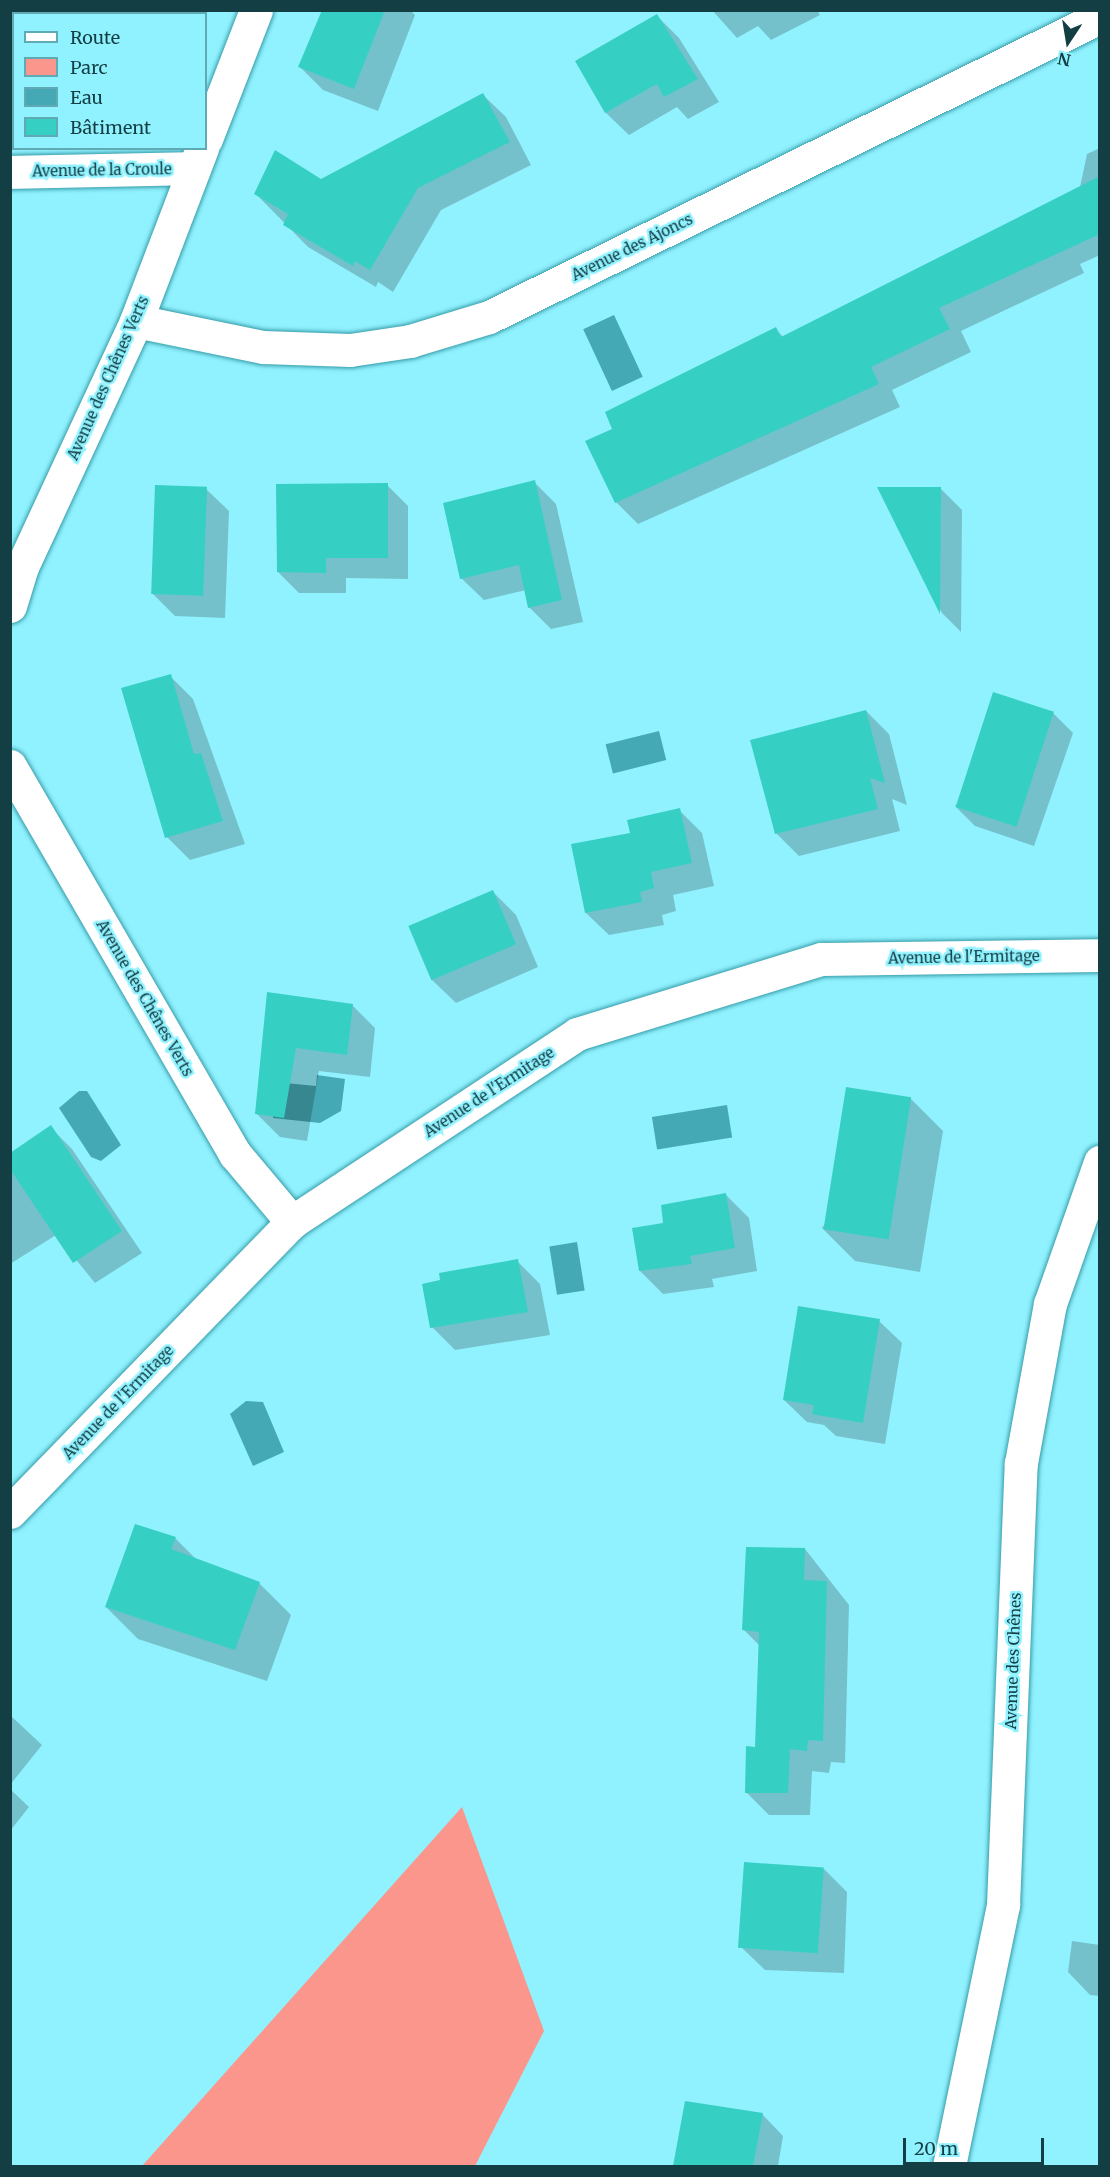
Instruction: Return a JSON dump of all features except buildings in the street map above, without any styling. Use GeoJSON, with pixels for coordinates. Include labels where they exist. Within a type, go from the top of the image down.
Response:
{"type":"FeatureCollection","features":[{"type":"Feature","properties":{"kind":"street","name":"Avenue des Chênes Verts"},"geometry":{"type":"LineString","coordinates":[[207,137],[256,10]]}},
{"type":"Feature","properties":{"kind":"street","name":"Avenue des Ajoncs"},"geometry":{"type":"LineString","coordinates":[[136,321],[263,347],[350,350],[410,341],[489,317],[1100,17]]}},
{"type":"Feature","properties":{"kind":"street","name":"Avenue des Chênes Verts"},"geometry":{"type":"LineString","coordinates":[[10,606],[21,569],[136,321],[201,152]]}},
{"type":"Feature","properties":{"kind":"street","name":"Avenue de la Croule"},"geometry":{"type":"LineString","coordinates":[[10,172],[201,152]]}},
{"type":"Feature","properties":{"kind":"street","name":"Avenue des Chênes Verts"},"geometry":{"type":"LineString","coordinates":[[10,766],[235,1154],[292,1222]]}},
{"type":"Feature","properties":{"kind":"street","name":"Avenue de l'Ermitage"},"geometry":{"type":"LineString","coordinates":[[10,1512],[292,1222],[577,1034],[821,959],[1100,954]]}},
{"type":"Feature","properties":{"kind":"street","name":"Avenue des Chênes"},"geometry":{"type":"LineString","coordinates":[[949,2166],[1003,1905],[1021,1463],[1050,1304],[1100,1162]]}},
{"type":"Feature","properties":{"kind":"green space"},"geometry":{"type":"Polygon","coordinates":[[[462,1807],[544,2031],[475,2166],[142,2166],[462,1807]]]}},
{"type":"Feature","properties":{"kind":"water"},"geometry":{"type":"Polygon","coordinates":[[[614,315],[643,377],[612,391],[583,329],[614,315]]]}},
{"type":"Feature","properties":{"kind":"water"},"geometry":{"type":"Polygon","coordinates":[[[659,731],[666,760],[613,773],[606,744],[659,731]]]}},
{"type":"Feature","properties":{"kind":"water"},"geometry":{"type":"Polygon","coordinates":[[[317,1075],[345,1079],[341,1111],[320,1123],[273,1118],[275,1082],[316,1086],[317,1075]]]}},
{"type":"Feature","properties":{"kind":"water"},"geometry":{"type":"Polygon","coordinates":[[[79,1091],[87,1091],[121,1145],[101,1161],[91,1157],[59,1108],[79,1091]]]}},
{"type":"Feature","properties":{"kind":"water"},"geometry":{"type":"Polygon","coordinates":[[[727,1105],[732,1138],[657,1149],[652,1117],[727,1105]]]}},
{"type":"Feature","properties":{"kind":"water"},"geometry":{"type":"Polygon","coordinates":[[[577,1242],[585,1290],[557,1295],[549,1246],[577,1242]]]}},
{"type":"Feature","properties":{"kind":"water"},"geometry":{"type":"Polygon","coordinates":[[[246,1401],[263,1402],[284,1452],[253,1466],[230,1414],[246,1401]]]}}]}
